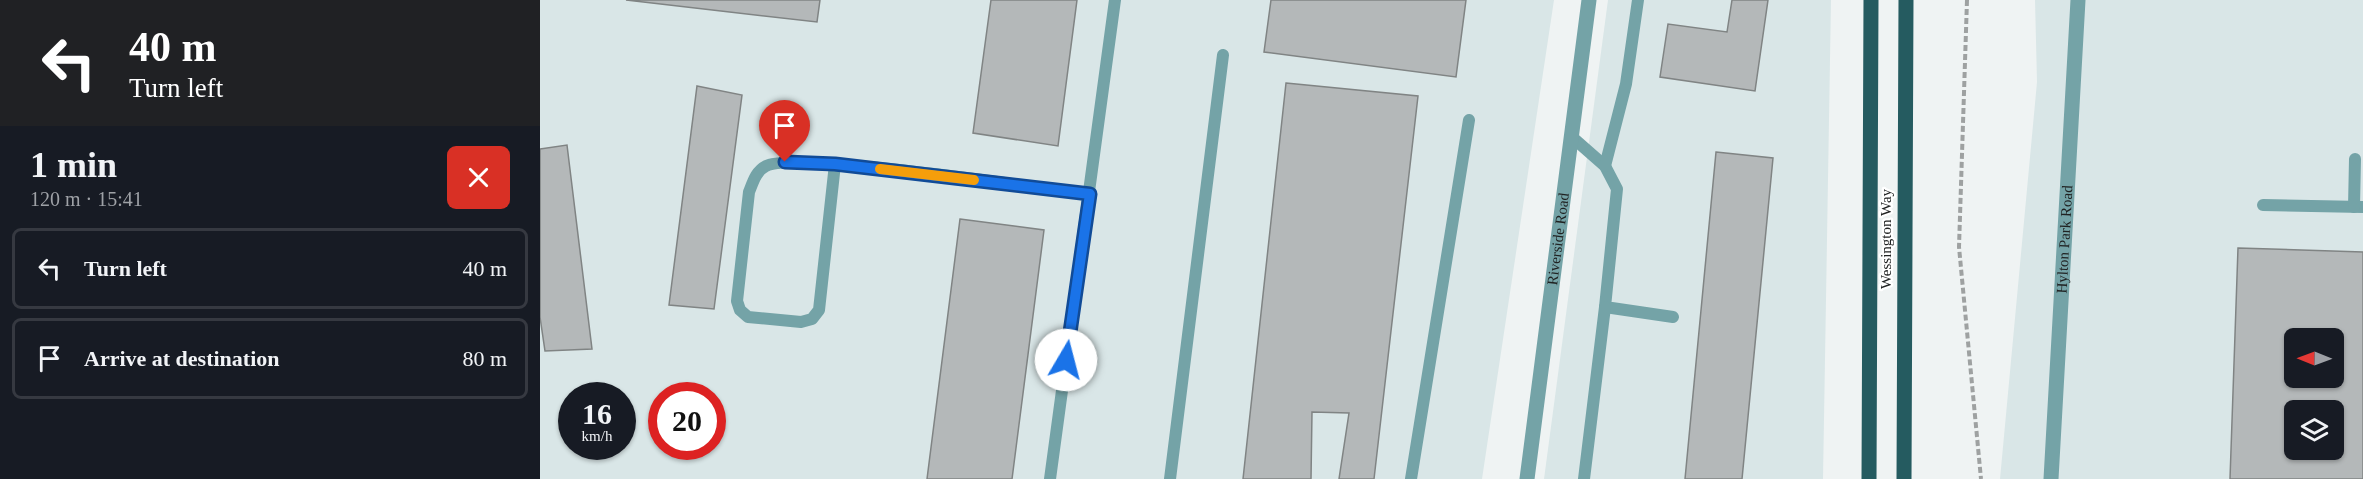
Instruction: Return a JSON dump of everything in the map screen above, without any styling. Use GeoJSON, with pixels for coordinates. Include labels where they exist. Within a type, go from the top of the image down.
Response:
{"type":"FeatureCollection","features":[{"type":"Feature","properties":{"kind":"main road","name":"Wessington Way"},"geometry":{"type":"LineString","coordinates":[[1869,479],[1871,0]]}},
{"type":"Feature","properties":{"kind":"main road","name":"Wessington Way"},"geometry":{"type":"LineString","coordinates":[[1904,479],[1906,0]]}},
{"type":"Feature","properties":{"kind":"street","name":"Riverside Road"},"geometry":{"type":"LineString","coordinates":[[1527,479],[1589,0]]}},
{"type":"Feature","properties":{"kind":"street","name":"Hylton Park Road"},"geometry":{"type":"LineString","coordinates":[[2050,479],[2078,0]]}},
{"type":"Feature","properties":{"kind":"lane"},"geometry":{"type":"LineString","coordinates":[[1050,479],[1115,0]]}},
{"type":"Feature","properties":{"kind":"lane"},"geometry":{"type":"LineString","coordinates":[[1605,166],[1626,84],[1638,0]]}},
{"type":"Feature","properties":{"kind":"lane"},"geometry":{"type":"LineString","coordinates":[[1170,479],[1223,55]]}},
{"type":"Feature","properties":{"kind":"lane"},"geometry":{"type":"LineString","coordinates":[[1411,479],[1469,120]]}},
{"type":"Feature","properties":{"kind":"lane"},"geometry":{"type":"LineString","coordinates":[[1572,137],[1605,166],[1617,189],[1584,479]]}},
{"type":"Feature","properties":{"kind":"lane"},"geometry":{"type":"LineString","coordinates":[[2263,205],[2358,207],[2355,159]]}},
{"type":"Feature","properties":{"kind":"lane"},"geometry":{"type":"LineString","coordinates":[[835,164],[819,310],[812,320],[801,322],[747,317],[740,310],[737,301],[749,192],[755,176],[766,165],[785,162],[835,164],[1090,194]]}},
{"type":"Feature","properties":{"kind":"lane"},"geometry":{"type":"LineString","coordinates":[[1605,307],[1673,317]]}},
{"type":"Feature","properties":{"kind":"path"},"geometry":{"type":"LineString","coordinates":[[1967,0],[1959,248],[1981,479]]}},
{"type":"Feature","properties":{"kind":"shaded area"},"geometry":{"type":"Polygon","coordinates":[[[540,0],[1554,0],[1482,479],[540,479],[540,0]]]}},
{"type":"Feature","properties":{"kind":"shaded area"},"geometry":{"type":"Polygon","coordinates":[[[1608,0],[1831,0],[1823,479],[1544,479],[1608,0]]]}},
{"type":"Feature","properties":{"kind":"shaded area"},"geometry":{"type":"Polygon","coordinates":[[[2035,0],[2363,0],[2363,479],[2000,479],[2037,82],[2035,0]]]}},
{"type":"Feature","properties":{"kind":"building"},"geometry":{"type":"Polygon","coordinates":[[[626,0],[820,0],[817,22],[626,0]]]}},
{"type":"Feature","properties":{"kind":"building"},"geometry":{"type":"Polygon","coordinates":[[[991,0],[1077,0],[1058,146],[973,133],[991,0]]]}},
{"type":"Feature","properties":{"kind":"building"},"geometry":{"type":"Polygon","coordinates":[[[1271,0],[1466,0],[1456,77],[1264,52],[1271,0]]]}},
{"type":"Feature","properties":{"kind":"building"},"geometry":{"type":"Polygon","coordinates":[[[1732,0],[1768,0],[1755,91],[1660,77],[1668,24],[1727,32],[1732,0]]]}},
{"type":"Feature","properties":{"kind":"building"},"geometry":{"type":"Polygon","coordinates":[[[1286,83],[1418,96],[1374,479],[1339,479],[1349,413],[1312,412],[1311,479],[1243,479],[1286,83]]]}},
{"type":"Feature","properties":{"kind":"building"},"geometry":{"type":"Polygon","coordinates":[[[697,86],[742,95],[714,309],[669,305],[697,86]]]}},
{"type":"Feature","properties":{"kind":"building"},"geometry":{"type":"Polygon","coordinates":[[[567,145],[592,349],[545,351],[540,317],[540,149],[567,145]]]}},
{"type":"Feature","properties":{"kind":"building"},"geometry":{"type":"Polygon","coordinates":[[[1716,152],[1773,158],[1742,479],[1685,479],[1716,152]]]}},
{"type":"Feature","properties":{"kind":"building"},"geometry":{"type":"Polygon","coordinates":[[[960,219],[1044,230],[1012,479],[927,479],[960,219]]]}},
{"type":"Feature","properties":{"kind":"building"},"geometry":{"type":"Polygon","coordinates":[[[2238,248],[2363,252],[2363,479],[2230,479],[2238,248]]]}},
{"type":"Feature","properties":{"kind":"slow traffic"},"geometry":{"type":"LineString","coordinates":[[880,169],[974,180]]}},
{"type":"Feature","properties":{"kind":"route"},"geometry":{"type":"LineString","coordinates":[[785,162],[835,164],[1090,194],[1066,360]]}}]}
